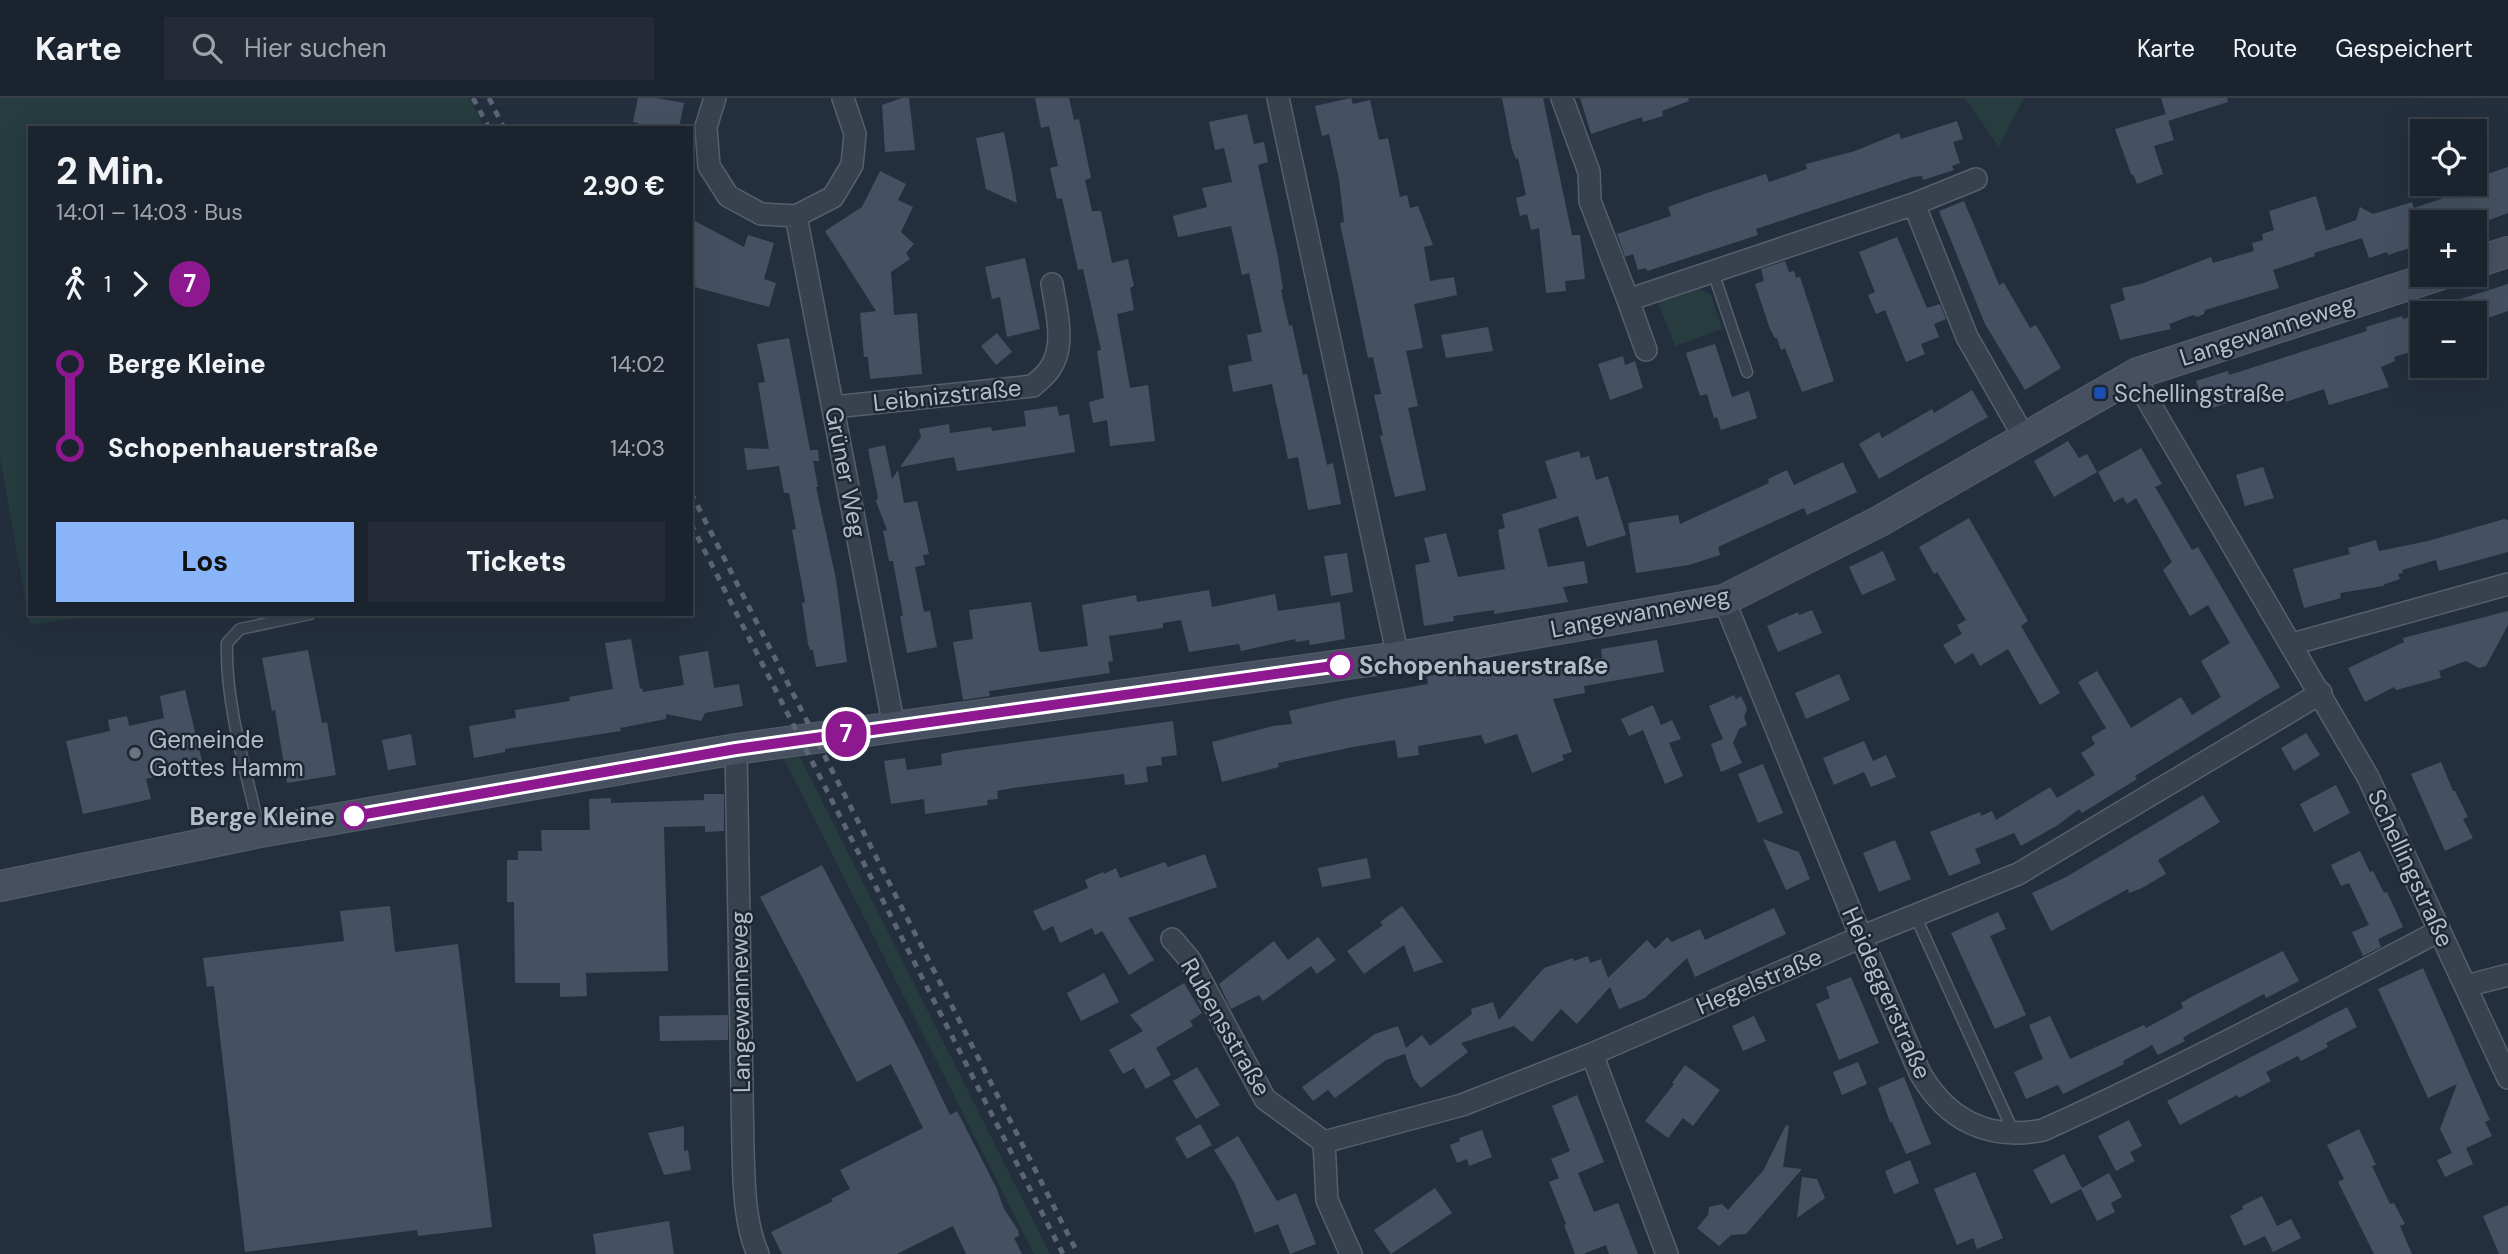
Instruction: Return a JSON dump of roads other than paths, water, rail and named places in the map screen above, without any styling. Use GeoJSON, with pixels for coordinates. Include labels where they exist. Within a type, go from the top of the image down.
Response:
{"type":"FeatureCollection","features":[{"type":"Feature","properties":{"kind":"street"},"geometry":{"type":"LineString","coordinates":[[715,98],[706,127],[709,166],[728,196],[761,214],[796,216],[833,197],[852,165],[855,134],[843,98]]}},
{"type":"Feature","properties":{"kind":"street"},"geometry":{"type":"LineString","coordinates":[[1278,98],[1398,657]]}},
{"type":"Feature","properties":{"kind":"street"},"geometry":{"type":"LineString","coordinates":[[1562,98],[1589,172],[1590,201],[1646,350]]}},
{"type":"Feature","properties":{"kind":"street"},"geometry":{"type":"LineString","coordinates":[[1628,300],[1914,204],[1976,179]]}},
{"type":"Feature","properties":{"kind":"street"},"geometry":{"type":"LineString","coordinates":[[1914,204],[1967,337],[2024,437]]}},
{"type":"Feature","properties":{"kind":"street","name":"Grüner Weg"},"geometry":{"type":"LineString","coordinates":[[796,216],[894,727]]}},
{"type":"Feature","properties":{"kind":"street"},"geometry":{"type":"LineString","coordinates":[[2487,259],[2508,252]]}},
{"type":"Feature","properties":{"kind":"street","name":"Leibnizstraße"},"geometry":{"type":"LineString","coordinates":[[834,407],[1033,386],[1051,369],[1057,349],[1060,329],[1052,284]]}},
{"type":"Feature","properties":{"kind":"street","name":"Langewanneweg"},"geometry":{"type":"LineString","coordinates":[[0,886],[260,832],[736,749],[1398,657],[1724,600],[1880,521],[2133,375],[2410,284]]}},
{"type":"Feature","properties":{"kind":"street","name":"Schellingstraße"},"geometry":{"type":"LineString","coordinates":[[2133,375],[2368,776],[2508,1078]]}},
{"type":"Feature","properties":{"kind":"street"},"geometry":{"type":"LineString","coordinates":[[2292,644],[2508,584]]}},
{"type":"Feature","properties":{"kind":"street","name":"Heideggerstraße"},"geometry":{"type":"LineString","coordinates":[[1724,600],[1904,1037],[1930,1089],[1956,1115],[1972,1124],[2000,1132],[2042,1130],[2138,1087],[2439,931]]}},
{"type":"Feature","properties":{"kind":"street","name":"Hegelstraße"},"geometry":{"type":"LineString","coordinates":[[1324,1142],[1462,1105],[1592,1054],[1861,937],[2018,874],[2321,693]]}},
{"type":"Feature","properties":{"kind":"street","name":"Langewanneweg"},"geometry":{"type":"LineString","coordinates":[[736,749],[743,1149],[745,1191],[758,1254]]}},
{"type":"Feature","properties":{"kind":"street","name":"Rubensstraße"},"geometry":{"type":"LineString","coordinates":[[1172,939],[1191,960],[1265,1099],[1324,1142]]}},
{"type":"Feature","properties":{"kind":"street"},"geometry":{"type":"LineString","coordinates":[[2466,986],[2508,975]]}},
{"type":"Feature","properties":{"kind":"street"},"geometry":{"type":"LineString","coordinates":[[1592,1054],[1667,1254]]}},
{"type":"Feature","properties":{"kind":"street"},"geometry":{"type":"LineString","coordinates":[[1324,1142],[1327,1200],[1351,1254]]}},
{"type":"Feature","properties":{"kind":"lane"},"geometry":{"type":"LineString","coordinates":[[1713,272],[1747,372]]}},
{"type":"Feature","properties":{"kind":"lane"},"geometry":{"type":"LineString","coordinates":[[260,832],[232,703],[226,659],[227,643],[240,629],[301,616]]}},
{"type":"Feature","properties":{"kind":"lane"},"geometry":{"type":"LineString","coordinates":[[1915,915],[2014,1133]]}},
{"type":"Feature","properties":{"kind":"railway"},"geometry":{"type":"LineString","coordinates":[[473,98],[488,126]]}},
{"type":"Feature","properties":{"kind":"railway"},"geometry":{"type":"LineString","coordinates":[[489,98],[503,126]]}},
{"type":"Feature","properties":{"kind":"railway"},"geometry":{"type":"LineString","coordinates":[[693,497],[1078,1254]]}},
{"type":"Feature","properties":{"kind":"railway"},"geometry":{"type":"LineString","coordinates":[[693,528],[1063,1254]]}},
{"type":"Feature","properties":{"kind":"place","name":"Schellingstraße"},"geometry":{"type":"Point","coordinates":[2100,393]}},
{"type":"Feature","properties":{"kind":"place","name":"Schopenhauerstraße"},"geometry":{"type":"Point","coordinates":[1340,665]}},
{"type":"Feature","properties":{"kind":"place","name":"Gemeinde Gottes Hamm"},"geometry":{"type":"Point","coordinates":[135,753]}},
{"type":"Feature","properties":{"kind":"place","name":"Berge Kleine"},"geometry":{"type":"Point","coordinates":[354,816]}}]}
